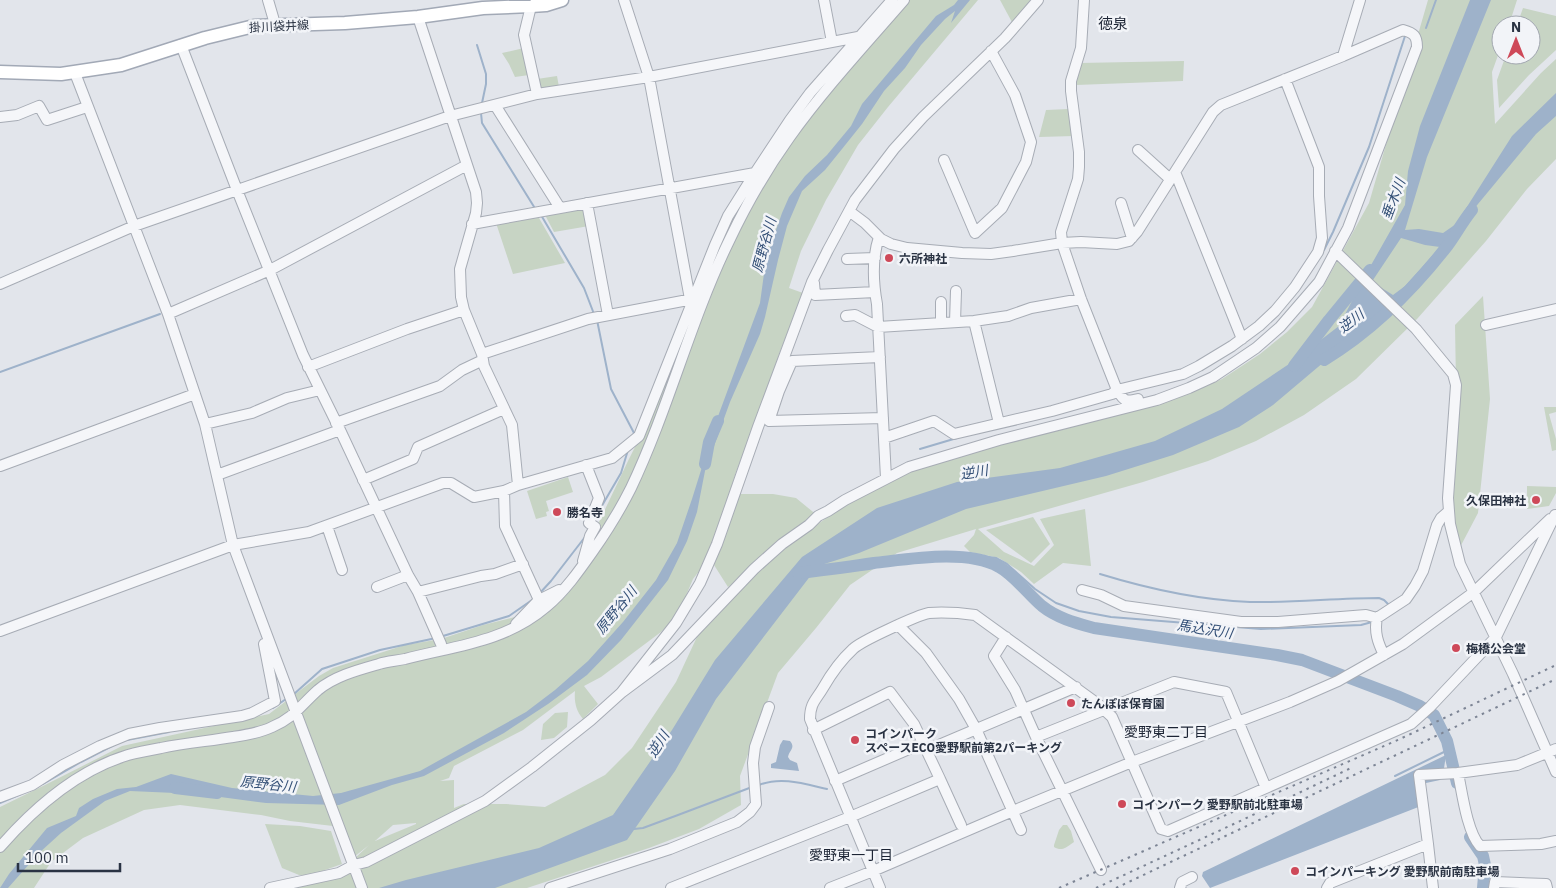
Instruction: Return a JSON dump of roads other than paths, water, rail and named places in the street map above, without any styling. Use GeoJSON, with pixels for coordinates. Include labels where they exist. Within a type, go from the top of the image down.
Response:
{"type":"FeatureCollection","features":[{"type":"Feature","properties":{"kind":"main road","name":"掛川袋井線"},"geometry":{"type":"LineString","coordinates":[[0,72],[61,74],[120,65],[236,29],[254,26],[345,23],[418,17],[483,8],[532,6],[562,0]]}},
{"type":"Feature","properties":{"kind":"street"},"geometry":{"type":"LineString","coordinates":[[268,0],[275,24]]}},
{"type":"Feature","properties":{"kind":"street"},"geometry":{"type":"LineString","coordinates":[[624,0],[649,77],[692,299]]}},
{"type":"Feature","properties":{"kind":"street"},"geometry":{"type":"LineString","coordinates":[[824,0],[832,42]]}},
{"type":"Feature","properties":{"kind":"street"},"geometry":{"type":"LineString","coordinates":[[0,631],[233,545],[309,532],[443,483],[451,483],[474,497],[504,491],[518,485],[612,458],[639,436],[714,245],[755,173],[810,93],[892,0]]}},
{"type":"Feature","properties":{"kind":"street"},"geometry":{"type":"LineString","coordinates":[[0,847],[16,829],[54,796],[100,766],[128,755],[260,732],[290,718],[319,690],[334,680],[378,664],[475,643],[508,632],[543,610],[561,594],[610,526],[632,487],[648,451],[717,266],[747,205],[789,138],[904,0]]}},
{"type":"Feature","properties":{"kind":"street"},"geometry":{"type":"LineString","coordinates":[[621,693],[676,623],[700,583],[717,544],[758,427],[814,279],[855,200],[894,149],[923,117],[991,51],[1038,0]]}},
{"type":"Feature","properties":{"kind":"street"},"geometry":{"type":"LineString","coordinates":[[1084,0],[1081,48],[1072,80],[1071,91],[1080,152],[1078,179],[1061,232],[1062,243],[1081,300],[1116,390],[1122,399],[1128,401],[1182,390]]}},
{"type":"Feature","properties":{"kind":"street"},"geometry":{"type":"LineString","coordinates":[[1344,56],[1360,0]]}},
{"type":"Feature","properties":{"kind":"street"},"geometry":{"type":"LineString","coordinates":[[532,6],[524,34],[537,94]]}},
{"type":"Feature","properties":{"kind":"street"},"geometry":{"type":"LineString","coordinates":[[418,17],[476,192],[477,203],[460,269],[459,285],[464,310],[484,366],[512,425],[518,485]]}},
{"type":"Feature","properties":{"kind":"street"},"geometry":{"type":"LineString","coordinates":[[270,888],[340,873],[353,865],[366,862],[485,801],[577,731],[621,693],[672,656],[754,569],[782,544],[809,525],[818,516],[886,478],[909,467],[952,454],[1157,400],[1213,376],[1256,348],[1280,328],[1319,282],[1336,252],[1348,228],[1418,47],[1418,38],[1413,32],[1403,30],[1344,56],[1221,105],[1212,112],[1129,241],[1117,244],[1062,243],[991,254],[907,248],[891,244],[879,237],[849,211]]}},
{"type":"Feature","properties":{"kind":"street"},"geometry":{"type":"LineString","coordinates":[[0,284],[134,226],[450,116],[537,94],[649,77],[858,37]]}},
{"type":"Feature","properties":{"kind":"street"},"geometry":{"type":"LineString","coordinates":[[182,45],[237,190],[308,367],[408,575],[418,592],[441,644]]}},
{"type":"Feature","properties":{"kind":"street"},"geometry":{"type":"LineString","coordinates":[[944,160],[975,233],[1002,208],[1026,162],[1031,142],[1014,95],[991,51]]}},
{"type":"Feature","properties":{"kind":"street"},"geometry":{"type":"LineString","coordinates":[[75,73],[168,314],[195,394],[205,424],[233,545],[362,888]]}},
{"type":"Feature","properties":{"kind":"street"},"geometry":{"type":"LineString","coordinates":[[884,438],[934,421],[954,434],[1078,404],[1112,394],[1116,390],[1183,374],[1242,339],[1259,326],[1295,287],[1318,252],[1322,238],[1319,167],[1285,79]]}},
{"type":"Feature","properties":{"kind":"street"},"geometry":{"type":"LineString","coordinates":[[495,105],[560,208]]}},
{"type":"Feature","properties":{"kind":"street"},"geometry":{"type":"LineString","coordinates":[[0,117],[17,115],[39,106],[47,120],[87,107]]}},
{"type":"Feature","properties":{"kind":"street"},"geometry":{"type":"LineString","coordinates":[[1138,150],[1173,175],[1242,339]]}},
{"type":"Feature","properties":{"kind":"street"},"geometry":{"type":"LineString","coordinates":[[168,314],[270,270],[467,165]]}},
{"type":"Feature","properties":{"kind":"street"},"geometry":{"type":"LineString","coordinates":[[472,224],[755,173]]}},
{"type":"Feature","properties":{"kind":"street"},"geometry":{"type":"LineString","coordinates":[[587,203],[608,315]]}},
{"type":"Feature","properties":{"kind":"street"},"geometry":{"type":"LineString","coordinates":[[1121,203],[1132,238]]}},
{"type":"Feature","properties":{"kind":"street"},"geometry":{"type":"LineString","coordinates":[[879,237],[875,249],[875,292],[886,478]]}},
{"type":"Feature","properties":{"kind":"street"},"geometry":{"type":"LineString","coordinates":[[1336,252],[1416,329],[1453,374],[1456,385],[1448,498],[1450,524],[1460,564],[1551,751],[1556,772]]}},
{"type":"Feature","properties":{"kind":"street"},"geometry":{"type":"LineString","coordinates":[[846,259],[875,258]]}},
{"type":"Feature","properties":{"kind":"street"},"geometry":{"type":"LineString","coordinates":[[814,279],[815,295],[875,292]]}},
{"type":"Feature","properties":{"kind":"street"},"geometry":{"type":"LineString","coordinates":[[955,322],[956,291]]}},
{"type":"Feature","properties":{"kind":"street"},"geometry":{"type":"LineString","coordinates":[[217,475],[440,386],[482,357],[588,319],[692,299]]}},
{"type":"Feature","properties":{"kind":"street"},"geometry":{"type":"LineString","coordinates":[[846,316],[855,315],[878,327],[974,321],[1008,316],[1031,308],[1081,300]]}},
{"type":"Feature","properties":{"kind":"street"},"geometry":{"type":"LineString","coordinates":[[941,302],[942,323]]}},
{"type":"Feature","properties":{"kind":"street"},"geometry":{"type":"LineString","coordinates":[[1486,325],[1556,309]]}},
{"type":"Feature","properties":{"kind":"street"},"geometry":{"type":"LineString","coordinates":[[308,367],[407,329],[464,310]]}},
{"type":"Feature","properties":{"kind":"street"},"geometry":{"type":"LineString","coordinates":[[974,321],[999,423]]}},
{"type":"Feature","properties":{"kind":"street"},"geometry":{"type":"LineString","coordinates":[[880,357],[792,361],[769,422],[883,418]]}},
{"type":"Feature","properties":{"kind":"street"},"geometry":{"type":"LineString","coordinates":[[205,424],[252,413],[287,398],[320,390]]}},
{"type":"Feature","properties":{"kind":"street"},"geometry":{"type":"LineString","coordinates":[[0,466],[195,394]]}},
{"type":"Feature","properties":{"kind":"street"},"geometry":{"type":"LineString","coordinates":[[363,480],[413,459],[418,447],[504,409]]}},
{"type":"Feature","properties":{"kind":"street"},"geometry":{"type":"LineString","coordinates":[[582,567],[590,536],[595,527],[589,523],[599,498],[586,465]]}},
{"type":"Feature","properties":{"kind":"street"},"geometry":{"type":"LineString","coordinates":[[504,491],[506,526],[539,600]]}},
{"type":"Feature","properties":{"kind":"street"},"geometry":{"type":"LineString","coordinates":[[1384,656],[1378,642],[1377,618],[1406,600],[1423,572],[1437,525],[1441,518],[1449,511]]}},
{"type":"Feature","properties":{"kind":"street"},"geometry":{"type":"LineString","coordinates":[[830,888],[1132,762],[1290,702],[1338,681],[1403,644],[1474,592],[1555,514]]}},
{"type":"Feature","properties":{"kind":"street"},"geometry":{"type":"LineString","coordinates":[[880,888],[810,719],[813,702],[829,677],[855,647],[916,617],[928,614],[957,612],[975,615],[1076,687],[1112,717],[1161,829],[1168,831],[1410,724],[1430,707],[1496,637],[1555,514]]}},
{"type":"Feature","properties":{"kind":"street"},"geometry":{"type":"LineString","coordinates":[[327,526],[342,570]]}},
{"type":"Feature","properties":{"kind":"street"},"geometry":{"type":"LineString","coordinates":[[418,592],[495,574],[523,564]]}},
{"type":"Feature","properties":{"kind":"street"},"geometry":{"type":"LineString","coordinates":[[377,587],[408,575]]}},
{"type":"Feature","properties":{"kind":"street"},"geometry":{"type":"LineString","coordinates":[[508,632],[539,600],[561,589],[570,582]]}},
{"type":"Feature","properties":{"kind":"street"},"geometry":{"type":"LineString","coordinates":[[1082,590],[1101,595],[1124,606],[1241,622],[1287,621],[1366,615],[1377,618]]}},
{"type":"Feature","properties":{"kind":"street"},"geometry":{"type":"LineString","coordinates":[[898,625],[926,653],[959,699],[976,729],[1021,830]]}},
{"type":"Feature","properties":{"kind":"street"},"geometry":{"type":"LineString","coordinates":[[0,797],[32,784],[63,765],[129,734],[242,716],[275,701],[262,639],[267,637]]}},
{"type":"Feature","properties":{"kind":"street"},"geometry":{"type":"LineString","coordinates":[[1006,637],[994,656],[1015,690],[1101,870]]}},
{"type":"Feature","properties":{"kind":"street"},"geometry":{"type":"LineString","coordinates":[[399,660],[414,652],[441,644],[468,641],[475,643]]}},
{"type":"Feature","properties":{"kind":"street"},"geometry":{"type":"LineString","coordinates":[[1036,737],[1174,682],[1226,692],[1266,788]]}},
{"type":"Feature","properties":{"kind":"street"},"geometry":{"type":"LineString","coordinates":[[835,781],[925,746],[976,729],[1076,687]]}},
{"type":"Feature","properties":{"kind":"street"},"geometry":{"type":"LineString","coordinates":[[813,730],[890,692],[914,724],[962,825]]}},
{"type":"Feature","properties":{"kind":"street"},"geometry":{"type":"LineString","coordinates":[[550,888],[670,849],[736,822],[750,812],[756,804],[753,763],[756,747],[769,707]]}},
{"type":"Feature","properties":{"kind":"street"},"geometry":{"type":"LineString","coordinates":[[1432,888],[1419,775],[1455,773],[1517,764],[1551,751]]}},
{"type":"Feature","properties":{"kind":"street"},"geometry":{"type":"LineString","coordinates":[[1455,773],[1472,832],[1480,846],[1541,844],[1556,841]]}},
{"type":"Feature","properties":{"kind":"street"},"geometry":{"type":"LineString","coordinates":[[679,887],[940,779]]}},
{"type":"Feature","properties":{"kind":"street"},"geometry":{"type":"LineString","coordinates":[[1327,888],[1330,883],[1428,844]]}},
{"type":"Feature","properties":{"kind":"street"},"geometry":{"type":"LineString","coordinates":[[1180,888],[1182,882],[1192,877]]}},
{"type":"Feature","properties":{"kind":"street"},"geometry":{"type":"LineString","coordinates":[[1494,888],[1495,882],[1546,884],[1547,888]]}},
{"type":"Feature","properties":{"kind":"water"},"geometry":{"type":"Polygon","coordinates":[[[958,0],[970,0],[951,23],[955,11],[921,45],[825,170],[802,191],[787,226],[760,334],[730,402],[705,471],[697,512],[687,541],[668,580],[621,640],[587,675],[504,733],[424,776],[392,785],[339,805],[266,803],[198,794],[130,791],[105,801],[61,833],[39,853],[8,888],[0,888],[9,874],[47,828],[76,816],[79,808],[93,799],[117,789],[136,787],[171,774],[232,788],[313,796],[341,793],[420,771],[526,712],[588,661],[623,622],[656,580],[677,543],[717,419],[760,303],[766,259],[789,197],[805,176],[827,155],[851,126],[862,104],[936,16],[954,5],[958,0]]]}},
{"type":"Feature","properties":{"kind":"water"},"geometry":{"type":"Polygon","coordinates":[[[1470,0],[1491,0],[1427,157],[1405,230],[1419,229],[1443,233],[1456,224],[1512,136],[1556,93],[1556,116],[1536,134],[1401,297],[1273,405],[1239,427],[1173,455],[1106,476],[966,509],[859,553],[818,566],[716,699],[675,771],[627,840],[495,888],[379,888],[539,848],[613,815],[672,730],[715,660],[802,557],[877,508],[957,482],[1060,468],[1155,441],[1222,409],[1292,362],[1339,326],[1405,205],[1408,171],[1420,126],[1470,0]],[[1401,238],[1373,280],[1393,295],[1405,286],[1440,247],[1401,238]]]}},
{"type":"Feature","properties":{"kind":"water"},"geometry":{"type":"Polygon","coordinates":[[[783,740],[792,743],[788,757],[797,763],[799,771],[771,768],[771,764],[776,762],[783,740]]]}},
{"type":"Feature","properties":{"kind":"water"},"geometry":{"type":"Polygon","coordinates":[[[1446,755],[1443,775],[1440,780],[1426,783],[1416,788],[1421,806],[1210,888],[1202,876],[1203,872],[1446,755]]]}},
{"type":"Feature","properties":{"kind":"waterway"},"geometry":{"type":"LineString","coordinates":[[1426,28],[1436,0]]}},
{"type":"Feature","properties":{"kind":"waterway"},"geometry":{"type":"LineString","coordinates":[[1324,250],[1369,147],[1405,36]]}},
{"type":"Feature","properties":{"kind":"waterway"},"geometry":{"type":"LineString","coordinates":[[477,45],[486,74],[482,103]]}},
{"type":"Feature","properties":{"kind":"waterway"},"geometry":{"type":"LineString","coordinates":[[481,113],[482,123],[536,210]]}},
{"type":"Feature","properties":{"kind":"waterway","name":"逆川"},"geometry":{"type":"LineString","coordinates":[[1324,360],[1359,336],[1406,294],[1448,245],[1472,210]]}},
{"type":"Feature","properties":{"kind":"waterway"},"geometry":{"type":"LineString","coordinates":[[541,215],[584,288],[594,314]]}},
{"type":"Feature","properties":{"kind":"waterway","name":"垂木川"},"geometry":{"type":"LineString","coordinates":[[1294,366],[1370,270]]}},
{"type":"Feature","properties":{"kind":"waterway"},"geometry":{"type":"LineString","coordinates":[[0,372],[160,314]]}},
{"type":"Feature","properties":{"kind":"waterway"},"geometry":{"type":"LineString","coordinates":[[597,320],[611,389],[634,433],[633,436]]}},
{"type":"Feature","properties":{"kind":"waterway","name":"原野谷川"},"geometry":{"type":"LineString","coordinates":[[705,464],[709,442],[718,421]]}},
{"type":"Feature","properties":{"kind":"waterway"},"geometry":{"type":"LineString","coordinates":[[920,449],[957,438]]}},
{"type":"Feature","properties":{"kind":"waterway"},"geometry":{"type":"LineString","coordinates":[[600,509],[621,473],[628,450]]}},
{"type":"Feature","properties":{"kind":"waterway"},"geometry":{"type":"LineString","coordinates":[[539,594],[585,537]]}},
{"type":"Feature","properties":{"kind":"waterway"},"geometry":{"type":"LineString","coordinates":[[943,557],[974,555],[996,558],[1007,564],[1035,589],[1056,603],[1079,611],[1111,617],[1261,629],[1361,625],[1372,622]]}},
{"type":"Feature","properties":{"kind":"waterway","name":"馬込沢川"},"geometry":{"type":"LineString","coordinates":[[798,573],[921,558],[971,558],[986,561],[999,567],[1042,606],[1060,617],[1080,624],[1094,628],[1302,660],[1397,696],[1420,706],[1434,715],[1447,741],[1457,783]]}},
{"type":"Feature","properties":{"kind":"waterway"},"geometry":{"type":"LineString","coordinates":[[1100,574],[1155,589],[1212,599],[1266,602],[1379,598],[1389,605]]}},
{"type":"Feature","properties":{"kind":"waterway"},"geometry":{"type":"LineString","coordinates":[[443,636],[509,616],[532,600]]}},
{"type":"Feature","properties":{"kind":"waterway"},"geometry":{"type":"LineString","coordinates":[[294,694],[322,669],[380,650],[436,638]]}},
{"type":"Feature","properties":{"kind":"waterway"},"geometry":{"type":"LineString","coordinates":[[273,708],[286,699]]}},
{"type":"Feature","properties":{"kind":"waterway"},"geometry":{"type":"LineString","coordinates":[[127,740],[169,732]]}},
{"type":"Feature","properties":{"kind":"waterway"},"geometry":{"type":"LineString","coordinates":[[1395,776],[1448,750],[1447,741]]}},
{"type":"Feature","properties":{"kind":"waterway"},"geometry":{"type":"LineString","coordinates":[[43,784],[114,745]]}},
{"type":"Feature","properties":{"kind":"waterway"},"geometry":{"type":"LineString","coordinates":[[759,785],[767,782],[784,781],[827,789]]}},
{"type":"Feature","properties":{"kind":"waterway"},"geometry":{"type":"LineString","coordinates":[[634,829],[643,828],[752,787]]}},
{"type":"Feature","properties":{"kind":"waterway","name":"原野谷川"},"geometry":{"type":"LineString","coordinates":[[175,788],[217,793]]}},
{"type":"Feature","properties":{"kind":"waterway"},"geometry":{"type":"LineString","coordinates":[[0,803],[21,794]]}},
{"type":"Feature","properties":{"kind":"waterway","name":"馬込沢川"},"geometry":{"type":"LineString","coordinates":[[1470,837],[1483,856],[1485,865],[1483,888]]}},
{"type":"Feature","properties":{"kind":"railway"},"geometry":{"type":"LineString","coordinates":[[1059,888],[1400,739],[1556,665]]}},
{"type":"Feature","properties":{"kind":"railway"},"geometry":{"type":"LineString","coordinates":[[1116,888],[1556,679]]}},
{"type":"Feature","properties":{"kind":"railway"},"geometry":{"type":"LineString","coordinates":[[1096,888],[1353,767]]}},
{"type":"Feature","properties":{"kind":"place","name":"六所神社"},"geometry":{"type":"Point","coordinates":[889,258]}},
{"type":"Feature","properties":{"kind":"place","name":"久保田神社"},"geometry":{"type":"Point","coordinates":[1536,500]}},
{"type":"Feature","properties":{"kind":"place","name":"勝名寺"},"geometry":{"type":"Point","coordinates":[557,512]}},
{"type":"Feature","properties":{"kind":"place","name":"梅橋公会堂"},"geometry":{"type":"Point","coordinates":[1456,648]}},
{"type":"Feature","properties":{"kind":"place","name":"たんぽぽ保育園"},"geometry":{"type":"Point","coordinates":[1071,703]}},
{"type":"Feature","properties":{"kind":"place","name":"コインパーク スペースECO愛野駅前第2パーキング"},"geometry":{"type":"Point","coordinates":[855,740]}},
{"type":"Feature","properties":{"kind":"place","name":"コインパーク 愛野駅前北駐車場"},"geometry":{"type":"Point","coordinates":[1122,804]}},
{"type":"Feature","properties":{"kind":"place","name":"コインパーキング 愛野駅前南駐車場"},"geometry":{"type":"Point","coordinates":[1295,871]}},
{"type":"Feature","properties":{"kind":"district","name":"徳泉"},"geometry":{"type":"Point","coordinates":[1113,23]}},
{"type":"Feature","properties":{"kind":"district","name":"愛野東二丁目"},"geometry":{"type":"Point","coordinates":[1166,732]}},
{"type":"Feature","properties":{"kind":"district","name":"愛野東一丁目"},"geometry":{"type":"Point","coordinates":[851,855]}}]}
